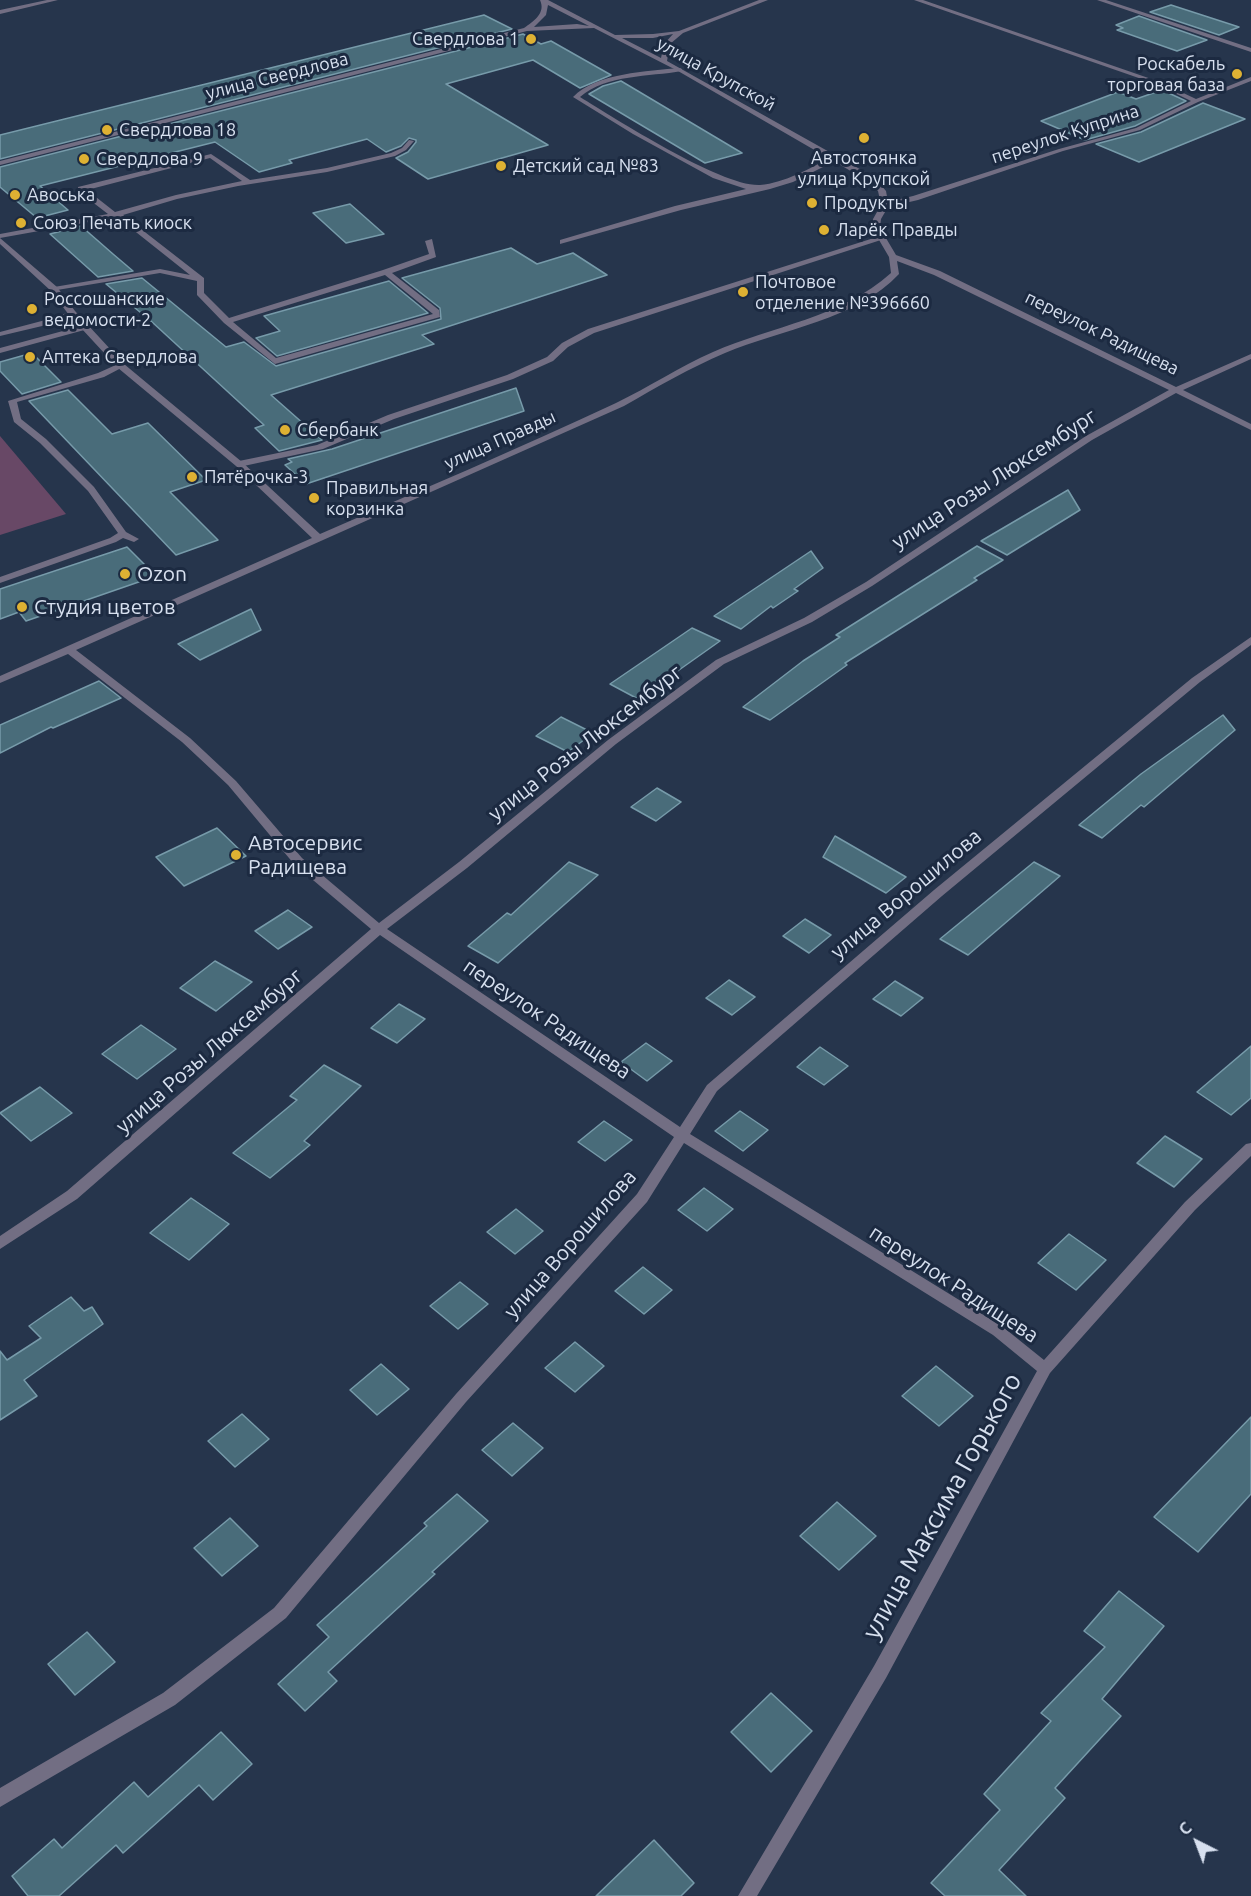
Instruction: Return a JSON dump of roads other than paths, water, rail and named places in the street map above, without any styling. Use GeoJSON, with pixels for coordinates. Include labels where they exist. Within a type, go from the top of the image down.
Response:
{"type":"FeatureCollection","features":[{"type":"Feature","properties":{"kind":"street"},"geometry":{"type":"LineString","coordinates":[[0,12],[55,0]]}},
{"type":"Feature","properties":{"kind":"street"},"geometry":{"type":"LineString","coordinates":[[613,36],[653,36],[681,32],[765,0]]}},
{"type":"Feature","properties":{"kind":"street"},"geometry":{"type":"LineString","coordinates":[[917,0],[1158,83],[1196,101]]}},
{"type":"Feature","properties":{"kind":"street"},"geometry":{"type":"LineString","coordinates":[[1100,0],[1251,50]]}},
{"type":"Feature","properties":{"kind":"street"},"geometry":{"type":"LineString","coordinates":[[526,29],[542,19],[546,12],[544,1]]}},
{"type":"Feature","properties":{"kind":"street","name":"улица Крупской"},"geometry":{"type":"LineString","coordinates":[[544,1],[680,70],[871,180],[882,191],[885,205]]}},
{"type":"Feature","properties":{"kind":"street","name":"улица Свердлова"},"geometry":{"type":"LineString","coordinates":[[0,163],[526,29],[577,26],[602,30]]}},
{"type":"Feature","properties":{"kind":"street"},"geometry":{"type":"LineString","coordinates":[[664,62],[663,47],[681,32]]}},
{"type":"Feature","properties":{"kind":"street"},"geometry":{"type":"LineString","coordinates":[[680,70],[621,78],[582,90],[576,97],[635,133],[716,176],[748,187],[767,187]]}},
{"type":"Feature","properties":{"kind":"street","name":"переулок Куприна"},"geometry":{"type":"LineString","coordinates":[[885,205],[915,198],[1061,150],[1138,129],[1196,101],[1251,79]]}},
{"type":"Feature","properties":{"kind":"street"},"geometry":{"type":"LineString","coordinates":[[0,238],[116,215],[176,197],[372,160],[393,155],[404,149],[411,141]]}},
{"type":"Feature","properties":{"kind":"street"},"geometry":{"type":"LineString","coordinates":[[201,280],[81,189],[211,156],[248,182]]}},
{"type":"Feature","properties":{"kind":"street"},"geometry":{"type":"LineString","coordinates":[[563,242],[667,211],[790,180],[835,159]]}},
{"type":"Feature","properties":{"kind":"street"},"geometry":{"type":"LineString","coordinates":[[885,205],[877,219],[876,228],[893,257]]}},
{"type":"Feature","properties":{"kind":"street"},"geometry":{"type":"LineString","coordinates":[[0,238],[54,289],[72,313],[122,366],[239,464],[318,538]]}},
{"type":"Feature","properties":{"kind":"street"},"geometry":{"type":"LineString","coordinates":[[239,464],[320,447],[391,417],[510,377],[550,359],[565,345],[591,331],[880,238]]}},
{"type":"Feature","properties":{"kind":"street"},"geometry":{"type":"LineString","coordinates":[[227,321],[386,272],[433,255],[429,241]]}},
{"type":"Feature","properties":{"kind":"street","name":"переулок Радищева"},"geometry":{"type":"LineString","coordinates":[[893,257],[937,273],[1251,428]]}},
{"type":"Feature","properties":{"kind":"street","name":"улица Правды"},"geometry":{"type":"LineString","coordinates":[[2,677],[621,404],[672,375],[724,351],[850,304],[884,287],[895,274],[893,257]]}},
{"type":"Feature","properties":{"kind":"street"},"geometry":{"type":"LineString","coordinates":[[54,289],[160,271],[201,280]]}},
{"type":"Feature","properties":{"kind":"street"},"geometry":{"type":"LineString","coordinates":[[201,280],[200,293],[227,321],[275,361],[437,315],[386,272]]}},
{"type":"Feature","properties":{"kind":"street"},"geometry":{"type":"LineString","coordinates":[[0,334],[56,320],[72,313]]}},
{"type":"Feature","properties":{"kind":"street"},"geometry":{"type":"LineString","coordinates":[[0,351],[85,327]]}},
{"type":"Feature","properties":{"kind":"street","name":"улица Розы Люксембург"},"geometry":{"type":"LineString","coordinates":[[0,1243],[72,1195],[379,929],[464,865],[612,742],[720,662],[818,614],[869,584],[1089,438],[1176,390],[1251,356]]}},
{"type":"Feature","properties":{"kind":"street"},"geometry":{"type":"LineString","coordinates":[[0,404],[101,375],[122,366]]}},
{"type":"Feature","properties":{"kind":"street"},"geometry":{"type":"LineString","coordinates":[[12,401],[17,420],[43,441],[91,489],[123,534],[135,539]]}},
{"type":"Feature","properties":{"kind":"street"},"geometry":{"type":"LineString","coordinates":[[0,580],[113,540],[123,534]]}},
{"type":"Feature","properties":{"kind":"street","name":"улица Ворошилова"},"geometry":{"type":"LineString","coordinates":[[0,1798],[169,1700],[280,1613],[461,1398],[642,1198],[712,1088],[938,893],[1196,680],[1251,640]]}},
{"type":"Feature","properties":{"kind":"street","name":"переулок Радищева"},"geometry":{"type":"LineString","coordinates":[[68,649],[186,740],[232,783],[298,861],[379,929],[683,1136],[998,1331],[1045,1369]]}},
{"type":"Feature","properties":{"kind":"street","name":"улица Максима Горького"},"geometry":{"type":"LineString","coordinates":[[747,1896],[880,1672],[1045,1369],[1190,1206],[1251,1148]]}},
{"type":"Feature","properties":{"kind":"place","name":"Свердлова 1"},"geometry":{"type":"Point","coordinates":[531,39]}},
{"type":"Feature","properties":{"kind":"place","name":"Роскабель торговая база"},"geometry":{"type":"Point","coordinates":[1237,74]}},
{"type":"Feature","properties":{"kind":"place","name":"Свердлова 18"},"geometry":{"type":"Point","coordinates":[107,130]}},
{"type":"Feature","properties":{"kind":"place","name":"Автостоянка улица Крупской"},"geometry":{"type":"Point","coordinates":[864,138]}},
{"type":"Feature","properties":{"kind":"place","name":"Свердлова 9"},"geometry":{"type":"Point","coordinates":[84,159]}},
{"type":"Feature","properties":{"kind":"place","name":"Детский сад №83"},"geometry":{"type":"Point","coordinates":[501,166]}},
{"type":"Feature","properties":{"kind":"place","name":"Авоська"},"geometry":{"type":"Point","coordinates":[15,195]}},
{"type":"Feature","properties":{"kind":"place","name":"Продукты"},"geometry":{"type":"Point","coordinates":[812,203]}},
{"type":"Feature","properties":{"kind":"place","name":"Союз Печать киоск"},"geometry":{"type":"Point","coordinates":[21,223]}},
{"type":"Feature","properties":{"kind":"place","name":"Ларёк Правды"},"geometry":{"type":"Point","coordinates":[824,230]}},
{"type":"Feature","properties":{"kind":"place","name":"Почтовое отделение №396660"},"geometry":{"type":"Point","coordinates":[743,292]}},
{"type":"Feature","properties":{"kind":"place","name":"Россошанские ведомости-2"},"geometry":{"type":"Point","coordinates":[32,309]}},
{"type":"Feature","properties":{"kind":"place","name":"Аптека Свердлова"},"geometry":{"type":"Point","coordinates":[30,357]}},
{"type":"Feature","properties":{"kind":"place","name":"Сбербанк"},"geometry":{"type":"Point","coordinates":[285,430]}},
{"type":"Feature","properties":{"kind":"place","name":"Пятёрочка-3"},"geometry":{"type":"Point","coordinates":[192,477]}},
{"type":"Feature","properties":{"kind":"place","name":"Правильная корзинка"},"geometry":{"type":"Point","coordinates":[314,498]}},
{"type":"Feature","properties":{"kind":"place","name":"Ozon"},"geometry":{"type":"Point","coordinates":[125,574]}},
{"type":"Feature","properties":{"kind":"place","name":"Студия цветов"},"geometry":{"type":"Point","coordinates":[22,607]}},
{"type":"Feature","properties":{"kind":"place","name":"Автосервис Радищева"},"geometry":{"type":"Point","coordinates":[236,855]}}]}
